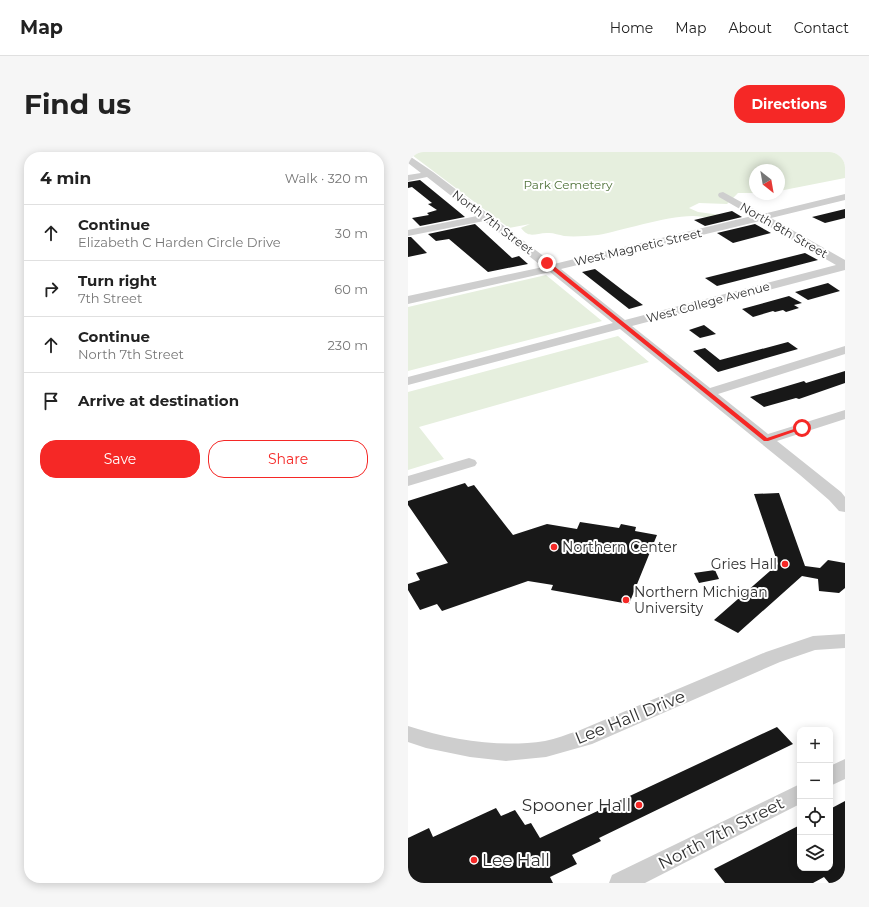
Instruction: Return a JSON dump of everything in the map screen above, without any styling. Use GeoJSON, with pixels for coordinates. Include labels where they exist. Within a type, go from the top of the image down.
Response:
{"type":"FeatureCollection","features":[{"type":"Feature","properties":{"kind":"street","name":"North 7th Street"},"geometry":{"type":"LineString","coordinates":[[408,158],[487,217],[624,324],[835,496],[845,507]]}},
{"type":"Feature","properties":{"kind":"street"},"geometry":{"type":"LineString","coordinates":[[408,178],[430,174]]}},
{"type":"Feature","properties":{"kind":"street","name":"North 8th Street"},"geometry":{"type":"LineString","coordinates":[[723,195],[845,266]]}},
{"type":"Feature","properties":{"kind":"street","name":"West Magnetic Street"},"geometry":{"type":"LineString","coordinates":[[408,300],[552,268],[762,218],[845,196]]}},
{"type":"Feature","properties":{"kind":"street"},"geometry":{"type":"LineString","coordinates":[[408,233],[487,217]]}},
{"type":"Feature","properties":{"kind":"street","name":"West College Avenue"},"geometry":{"type":"LineString","coordinates":[[408,381],[845,266]]}},
{"type":"Feature","properties":{"kind":"street"},"geometry":{"type":"LineString","coordinates":[[707,392],[845,350]]}},
{"type":"Feature","properties":{"kind":"street"},"geometry":{"type":"LineString","coordinates":[[766,440],[845,414]]}},
{"type":"Feature","properties":{"kind":"street"},"geometry":{"type":"LineString","coordinates":[[408,482],[469,463]]}},
{"type":"Feature","properties":{"kind":"street","name":"Lee Hall Drive"},"geometry":{"type":"LineString","coordinates":[[408,734],[426,740],[470,749],[506,752],[546,749],[584,738],[772,657],[813,643],[845,641]]}},
{"type":"Feature","properties":{"kind":"street"},"geometry":{"type":"LineString","coordinates":[[833,775],[845,768]]}},
{"type":"Feature","properties":{"kind":"street","name":"North 7th Street"},"geometry":{"type":"LineString","coordinates":[[621,883],[797,795]]}},
{"type":"Feature","properties":{"kind":"green space","name":"Park Cemetery"},"geometry":{"type":"Polygon","coordinates":[[[408,152],[845,152],[845,178],[785,190],[785,164],[749,164],[749,193],[738,193],[727,204],[699,203],[689,208],[698,212],[721,215],[709,219],[699,216],[686,216],[655,221],[609,233],[581,236],[564,236],[549,233],[530,235],[524,232],[521,228],[530,224],[509,228],[408,152]]]}},
{"type":"Feature","properties":{"kind":"green space"},"geometry":{"type":"Polygon","coordinates":[[[546,275],[602,321],[408,371],[408,307],[546,275]]]}},
{"type":"Feature","properties":{"kind":"green space"},"geometry":{"type":"Polygon","coordinates":[[[618,336],[649,362],[419,427],[444,459],[408,470],[408,392],[618,336]]]}},
{"type":"Feature","properties":{"kind":"building"},"geometry":{"type":"Polygon","coordinates":[[[420,180],[465,217],[420,226],[412,218],[429,215],[427,213],[437,210],[428,204],[432,203],[412,187],[408,188],[408,182],[420,180]]]}},
{"type":"Feature","properties":{"kind":"building"},"geometry":{"type":"Polygon","coordinates":[[[845,209],[845,218],[825,223],[812,217],[845,209]]]}},
{"type":"Feature","properties":{"kind":"building"},"geometry":{"type":"Polygon","coordinates":[[[732,211],[742,217],[705,226],[694,220],[732,211]]]}},
{"type":"Feature","properties":{"kind":"building"},"geometry":{"type":"Polygon","coordinates":[[[475,224],[512,258],[519,256],[528,264],[488,272],[449,239],[436,241],[428,234],[475,224]]]}},
{"type":"Feature","properties":{"kind":"building"},"geometry":{"type":"Polygon","coordinates":[[[755,224],[771,233],[733,243],[717,233],[755,224]]]}},
{"type":"Feature","properties":{"kind":"building"},"geometry":{"type":"Polygon","coordinates":[[[408,237],[411,237],[427,253],[408,257],[408,237]]]}},
{"type":"Feature","properties":{"kind":"building"},"geometry":{"type":"Polygon","coordinates":[[[805,253],[818,260],[717,286],[705,278],[805,253]]]}},
{"type":"Feature","properties":{"kind":"building"},"geometry":{"type":"Polygon","coordinates":[[[595,269],[643,305],[629,309],[582,272],[595,269]]]}},
{"type":"Feature","properties":{"kind":"building"},"geometry":{"type":"Polygon","coordinates":[[[828,283],[840,291],[808,300],[795,292],[828,283]]]}},
{"type":"Feature","properties":{"kind":"building"},"geometry":{"type":"Polygon","coordinates":[[[789,296],[802,303],[794,305],[799,308],[786,312],[783,310],[773,311],[753,317],[742,309],[789,296]]]}},
{"type":"Feature","properties":{"kind":"building"},"geometry":{"type":"Polygon","coordinates":[[[704,325],[716,334],[700,338],[689,330],[704,325]]]}},
{"type":"Feature","properties":{"kind":"building"},"geometry":{"type":"Polygon","coordinates":[[[788,342],[798,349],[718,372],[693,351],[705,348],[720,360],[788,342]]]}},
{"type":"Feature","properties":{"kind":"building"},"geometry":{"type":"Polygon","coordinates":[[[845,371],[845,383],[799,399],[796,398],[764,407],[750,397],[804,381],[806,383],[845,371]]]}},
{"type":"Feature","properties":{"kind":"building","name":"Northern Center"},"geometry":{"type":"Polygon","coordinates":[[[465,483],[468,487],[474,485],[513,535],[547,524],[577,529],[580,522],[619,528],[621,524],[636,527],[635,531],[657,535],[629,604],[551,590],[553,585],[528,581],[442,611],[437,604],[420,610],[408,590],[408,584],[420,580],[416,573],[448,563],[408,505],[408,501],[465,483]]]}},
{"type":"Feature","properties":{"kind":"building","name":"Gries Hall"},"geometry":{"type":"Polygon","coordinates":[[[779,493],[805,566],[820,568],[828,560],[845,563],[845,588],[839,593],[819,591],[818,579],[802,576],[738,633],[714,620],[778,564],[754,494],[779,493]]]}},
{"type":"Feature","properties":{"kind":"building"},"geometry":{"type":"Polygon","coordinates":[[[715,570],[719,579],[699,583],[694,573],[715,570]]]}},
{"type":"Feature","properties":{"kind":"building"},"geometry":{"type":"Polygon","coordinates":[[[777,727],[793,744],[599,838],[601,841],[572,855],[577,864],[550,877],[553,883],[408,883],[408,838],[429,828],[433,837],[496,808],[501,816],[515,810],[525,825],[531,823],[540,838],[777,727]]]}},
{"type":"Feature","properties":{"kind":"building"},"geometry":{"type":"Polygon","coordinates":[[[845,801],[845,883],[829,883],[824,877],[813,883],[725,883],[714,869],[797,827],[797,871],[833,871],[833,807],[845,801]]]}},
{"type":"Feature","properties":{"kind":"place","name":"Northern Center"},"geometry":{"type":"Point","coordinates":[554,547]}},
{"type":"Feature","properties":{"kind":"place","name":"Gries Hall"},"geometry":{"type":"Point","coordinates":[785,564]}},
{"type":"Feature","properties":{"kind":"place","name":"Northern Michigan University"},"geometry":{"type":"Point","coordinates":[626,600]}},
{"type":"Feature","properties":{"kind":"place","name":"Spooner Hall"},"geometry":{"type":"Point","coordinates":[639,805]}},
{"type":"Feature","properties":{"kind":"place","name":"Lee Hall"},"geometry":{"type":"Point","coordinates":[474,860]}},
{"type":"Feature","properties":{"kind":"route"},"geometry":{"type":"LineString","coordinates":[[547,263],[766,440],[802,428]]}}]}
